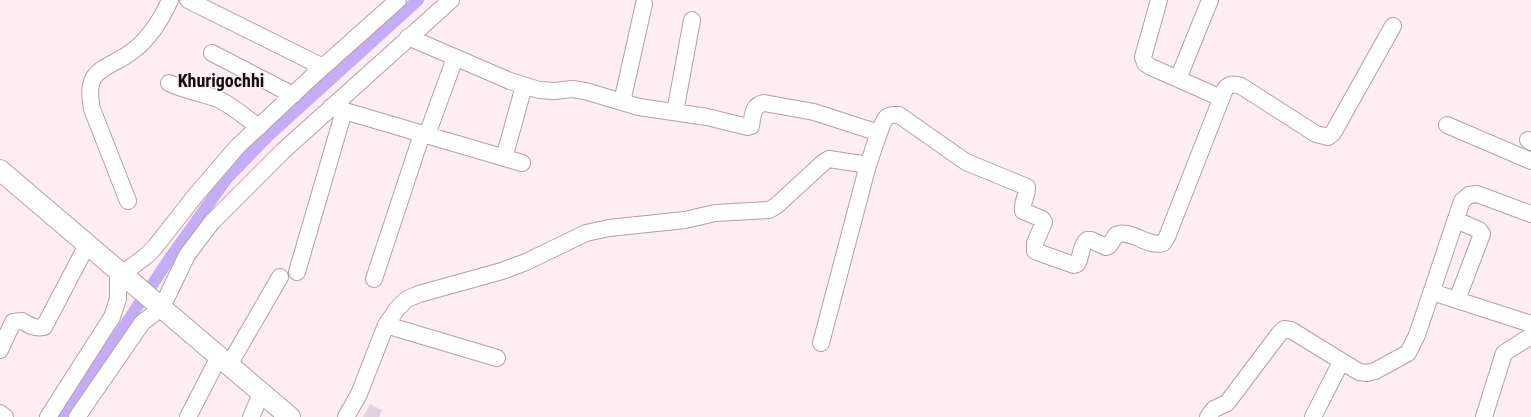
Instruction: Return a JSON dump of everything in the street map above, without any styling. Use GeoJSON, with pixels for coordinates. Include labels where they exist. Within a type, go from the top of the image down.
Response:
{"type":"FeatureCollection","features":[{"type":"Feature","properties":{"kind":"main road"},"geometry":{"type":"LineString","coordinates":[[0,170],[290,417]]}},
{"type":"Feature","properties":{"kind":"street"},"geometry":{"type":"LineString","coordinates":[[128,201],[92,109],[89,94],[92,80],[100,71],[134,50],[148,36],[170,0]]}},
{"type":"Feature","properties":{"kind":"street"},"geometry":{"type":"LineString","coordinates":[[188,0],[323,67]]}},
{"type":"Feature","properties":{"kind":"street"},"geometry":{"type":"LineString","coordinates":[[48,417],[112,316],[118,299],[122,274],[146,256],[155,247],[210,178],[238,146],[398,0]]}},
{"type":"Feature","properties":{"kind":"street"},"geometry":{"type":"LineString","coordinates":[[77,417],[142,322],[158,304],[187,255],[207,228],[283,151],[338,109],[408,37],[451,0]]}},
{"type":"Feature","properties":{"kind":"street"},"geometry":{"type":"LineString","coordinates":[[1159,0],[1143,57],[1146,63],[1151,67],[1221,98]]}},
{"type":"Feature","properties":{"kind":"street"},"geometry":{"type":"LineString","coordinates":[[1178,79],[1210,0]]}},
{"type":"Feature","properties":{"kind":"street"},"geometry":{"type":"LineString","coordinates":[[622,102],[644,4]]}},
{"type":"Feature","properties":{"kind":"street"},"geometry":{"type":"LineString","coordinates":[[675,112],[692,20]]}},
{"type":"Feature","properties":{"kind":"street"},"geometry":{"type":"LineString","coordinates":[[821,343],[868,165],[886,118],[892,114],[900,115],[966,162],[1028,187],[1028,191],[1022,204],[1023,211],[1042,219],[1044,222],[1035,243],[1035,250],[1074,265],[1077,264],[1084,243],[1087,240],[1091,240],[1106,247],[1109,246],[1116,235],[1124,233],[1154,244],[1162,243],[1167,238],[1221,98],[1228,85],[1234,84],[1241,86],[1316,134],[1328,136],[1333,133],[1393,26]]}},
{"type":"Feature","properties":{"kind":"street"},"geometry":{"type":"LineString","coordinates":[[408,37],[510,81],[539,90],[555,91],[572,89],[585,91],[651,109],[707,117],[748,127],[751,126],[755,107],[758,104],[764,103],[814,112],[879,133]]}},
{"type":"Feature","properties":{"kind":"street"},"geometry":{"type":"LineString","coordinates":[[212,52],[293,95]]}},
{"type":"Feature","properties":{"kind":"street"},"geometry":{"type":"LineString","coordinates":[[374,279],[425,135],[455,58]]}},
{"type":"Feature","properties":{"kind":"street"},"geometry":{"type":"LineString","coordinates":[[170,83],[179,88],[220,100],[231,106],[258,127]]}},
{"type":"Feature","properties":{"kind":"street"},"geometry":{"type":"LineString","coordinates":[[504,158],[524,86]]}},
{"type":"Feature","properties":{"kind":"street"},"geometry":{"type":"LineString","coordinates":[[338,109],[522,163]]}},
{"type":"Feature","properties":{"kind":"street"},"geometry":{"type":"LineString","coordinates":[[297,272],[338,109]]}},
{"type":"Feature","properties":{"kind":"street"},"geometry":{"type":"LineString","coordinates":[[1447,125],[1531,161]]}},
{"type":"Feature","properties":{"kind":"street"},"geometry":{"type":"LineString","coordinates":[[346,417],[359,394],[386,325],[397,309],[407,299],[419,294],[502,271],[526,262],[586,233],[608,228],[685,220],[715,213],[769,210],[776,206],[829,159],[868,165]]}},
{"type":"Feature","properties":{"kind":"street"},"geometry":{"type":"LineString","coordinates":[[1208,417],[1214,409],[1227,403],[1279,334],[1284,330],[1291,330],[1359,372],[1367,373],[1375,371],[1408,353],[1417,334],[1432,292],[1462,201],[1468,195],[1477,194],[1531,214]]}},
{"type":"Feature","properties":{"kind":"street"},"geometry":{"type":"LineString","coordinates":[[1456,220],[1480,230],[1482,234],[1458,300]]}},
{"type":"Feature","properties":{"kind":"street"},"geometry":{"type":"LineString","coordinates":[[0,350],[14,322],[22,321],[31,326],[39,328],[44,327],[87,245]]}},
{"type":"Feature","properties":{"kind":"street"},"geometry":{"type":"LineString","coordinates":[[188,417],[280,278]]}},
{"type":"Feature","properties":{"kind":"street"},"geometry":{"type":"LineString","coordinates":[[1432,292],[1531,324]]}},
{"type":"Feature","properties":{"kind":"street"},"geometry":{"type":"LineString","coordinates":[[386,325],[497,358]]}},
{"type":"Feature","properties":{"kind":"street"},"geometry":{"type":"LineString","coordinates":[[1484,417],[1504,353],[1531,336]]}},
{"type":"Feature","properties":{"kind":"street"},"geometry":{"type":"LineString","coordinates":[[1313,417],[1342,362]]}},
{"type":"Feature","properties":{"kind":"street"},"geometry":{"type":"LineString","coordinates":[[252,417],[262,392]]}},
{"type":"Feature","properties":{"kind":"street"},"geometry":{"type":"LineString","coordinates":[[0,413],[5,417]]}},
{"type":"Feature","properties":{"kind":"building"},"geometry":{"type":"Polygon","coordinates":[[[370,404],[382,410],[379,417],[363,417],[370,404]]]}},
{"type":"Feature","properties":{"kind":"waterway"},"geometry":{"type":"LineString","coordinates":[[63,417],[168,261],[227,178],[269,135],[418,0]]}},
{"type":"Feature","properties":{"kind":"district","name":"Khurigochhi"},"geometry":{"type":"Point","coordinates":[221,82]}}]}
